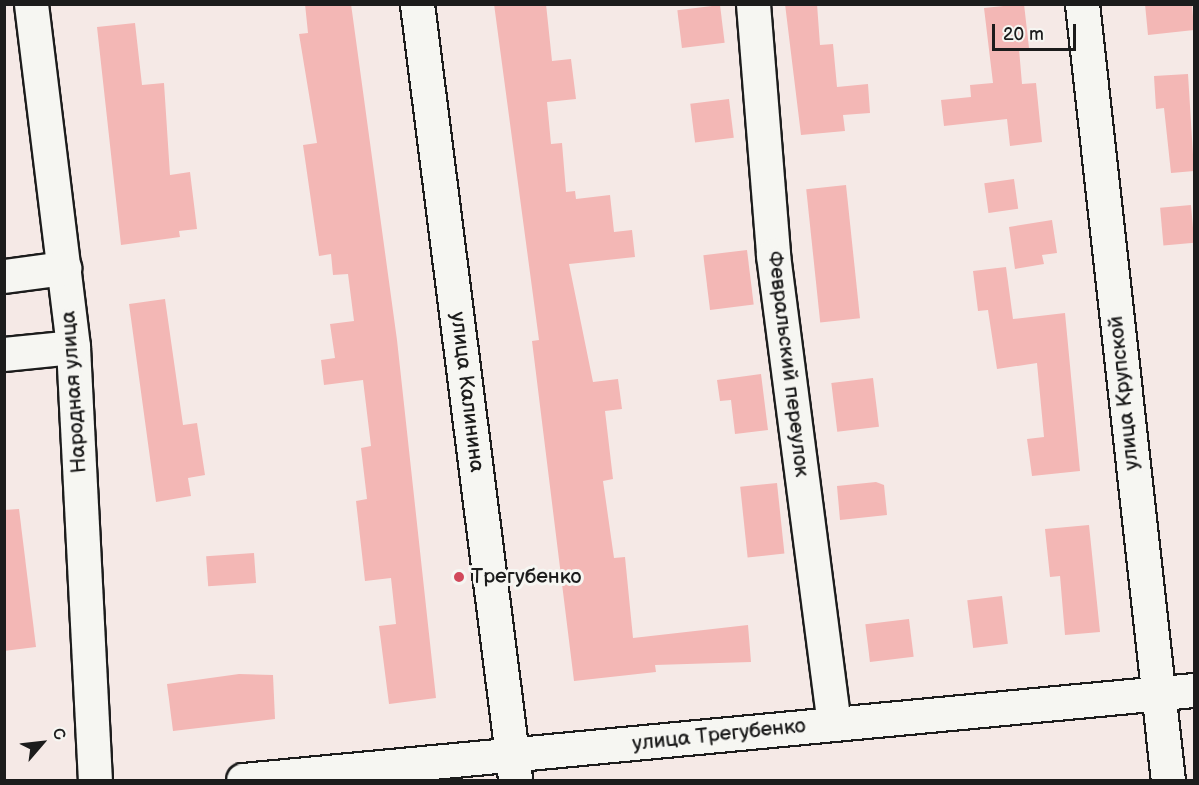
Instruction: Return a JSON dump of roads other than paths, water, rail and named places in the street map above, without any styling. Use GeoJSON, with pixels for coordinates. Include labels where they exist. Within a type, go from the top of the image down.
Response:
{"type":"FeatureCollection","features":[{"type":"Feature","properties":{"kind":"street","name":"Народная улица"},"geometry":{"type":"LineString","coordinates":[[31,4],[73,347],[95,780]]}},
{"type":"Feature","properties":{"kind":"street","name":"улица Калинина"},"geometry":{"type":"LineString","coordinates":[[417,4],[514,769]]}},
{"type":"Feature","properties":{"kind":"street","name":"Февральский переулок"},"geometry":{"type":"LineString","coordinates":[[753,4],[773,255],[834,722]]}},
{"type":"Feature","properties":{"kind":"street","name":"улица Крупской"},"geometry":{"type":"LineString","coordinates":[[1082,4],[1156,694],[1168,780]]}},
{"type":"Feature","properties":{"kind":"street"},"geometry":{"type":"LineString","coordinates":[[4,276],[64,268]]}},
{"type":"Feature","properties":{"kind":"street"},"geometry":{"type":"LineString","coordinates":[[4,354],[73,347]]}},
{"type":"Feature","properties":{"kind":"street","name":"улица Трегубенко"},"geometry":{"type":"LineString","coordinates":[[243,780],[514,769],[834,722],[1194,690]]}},
{"type":"Feature","properties":{"kind":"place","name":"Трегубенко"},"geometry":{"type":"Point","coordinates":[459,577]}}]}
